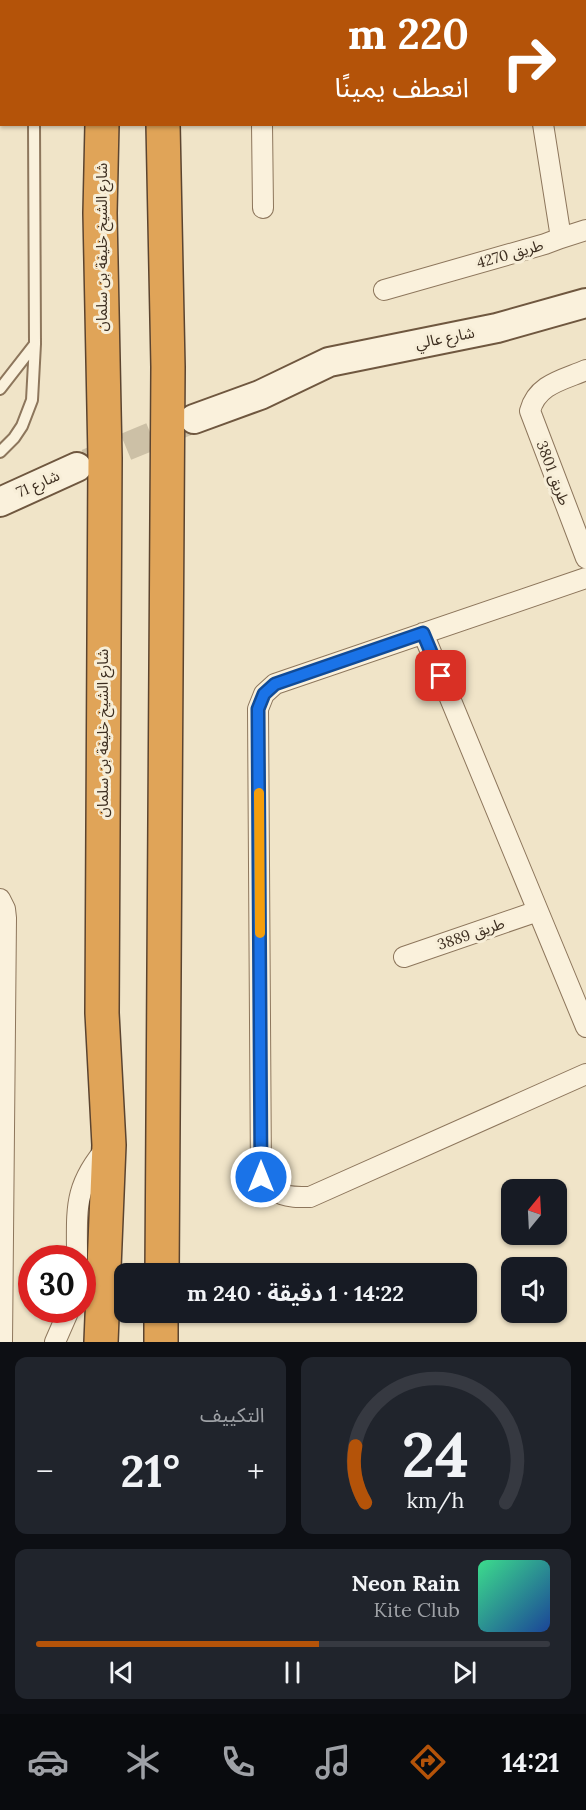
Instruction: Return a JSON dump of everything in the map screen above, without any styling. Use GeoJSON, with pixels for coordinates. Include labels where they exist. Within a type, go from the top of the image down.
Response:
{"type":"FeatureCollection","features":[{"type":"Feature","properties":{"kind":"highway","name":"شارع الشيخ خليفة بن سلمان"},"geometry":{"type":"LineString","coordinates":[[101,1342],[109,1146],[102,1013],[105,459],[100,213],[102,126]]}},
{"type":"Feature","properties":{"kind":"highway"},"geometry":{"type":"LineString","coordinates":[[162,1263],[168,379],[163,126]]}},
{"type":"Feature","properties":{"kind":"highway"},"geometry":{"type":"LineString","coordinates":[[161,1323],[161,1342]]}},
{"type":"Feature","properties":{"kind":"street"},"geometry":{"type":"LineString","coordinates":[[262,126],[263,208]]}},
{"type":"Feature","properties":{"kind":"street","name":"طريق 4270"},"geometry":{"type":"LineString","coordinates":[[384,290],[561,238],[543,126]]}},
{"type":"Feature","properties":{"kind":"street"},"geometry":{"type":"LineString","coordinates":[[561,238],[586,230]]}},
{"type":"Feature","properties":{"kind":"street","name":"شارع عالي"},"geometry":{"type":"LineString","coordinates":[[194,419],[260,395],[329,362],[497,328],[586,303]]}},
{"type":"Feature","properties":{"kind":"street","name":"شارع عالي"},"geometry":{"type":"LineString","coordinates":[[304,375],[374,364],[515,335],[586,316]]}},
{"type":"Feature","properties":{"kind":"street","name":"طريق 3801"},"geometry":{"type":"LineString","coordinates":[[586,370],[542,389],[532,403],[530,411],[586,558]]}},
{"type":"Feature","properties":{"kind":"street","name":"شارع 71"},"geometry":{"type":"LineString","coordinates":[[0,502],[77,467]]}},
{"type":"Feature","properties":{"kind":"street"},"geometry":{"type":"LineString","coordinates":[[586,578],[275,684],[264,694],[258,709],[261,1177],[276,1192],[290,1197],[310,1197],[586,1074]]}},
{"type":"Feature","properties":{"kind":"street"},"geometry":{"type":"LineString","coordinates":[[423,633],[586,1027]]}},
{"type":"Feature","properties":{"kind":"street"},"geometry":{"type":"LineString","coordinates":[[0,899],[6,918],[2,1051],[2,1342]]}},
{"type":"Feature","properties":{"kind":"street","name":"طريق 3889"},"geometry":{"type":"LineString","coordinates":[[404,957],[538,911]]}},
{"type":"Feature","properties":{"kind":"street"},"geometry":{"type":"LineString","coordinates":[[77,1245],[77,1213],[81,1188],[92,1165],[109,1146]]}},
{"type":"Feature","properties":{"kind":"street"},"geometry":{"type":"LineString","coordinates":[[55,1342],[63,1323]]}},
{"type":"Feature","properties":{"kind":"lane"},"geometry":{"type":"LineString","coordinates":[[0,452],[14,438],[28,414],[32,400],[35,344],[34,126]]}},
{"type":"Feature","properties":{"kind":"lane"},"geometry":{"type":"LineString","coordinates":[[0,389],[35,344]]}},
{"type":"Feature","properties":{"kind":"tunnel"},"geometry":{"type":"LineString","coordinates":[[87,463],[186,422]]}},
{"type":"Feature","properties":{"kind":"slow traffic"},"geometry":{"type":"LineString","coordinates":[[259,793],[260,933]]}},
{"type":"Feature","properties":{"kind":"route"},"geometry":{"type":"LineString","coordinates":[[261,1177],[258,709],[264,694],[275,684],[423,633],[441,676]]}}]}
